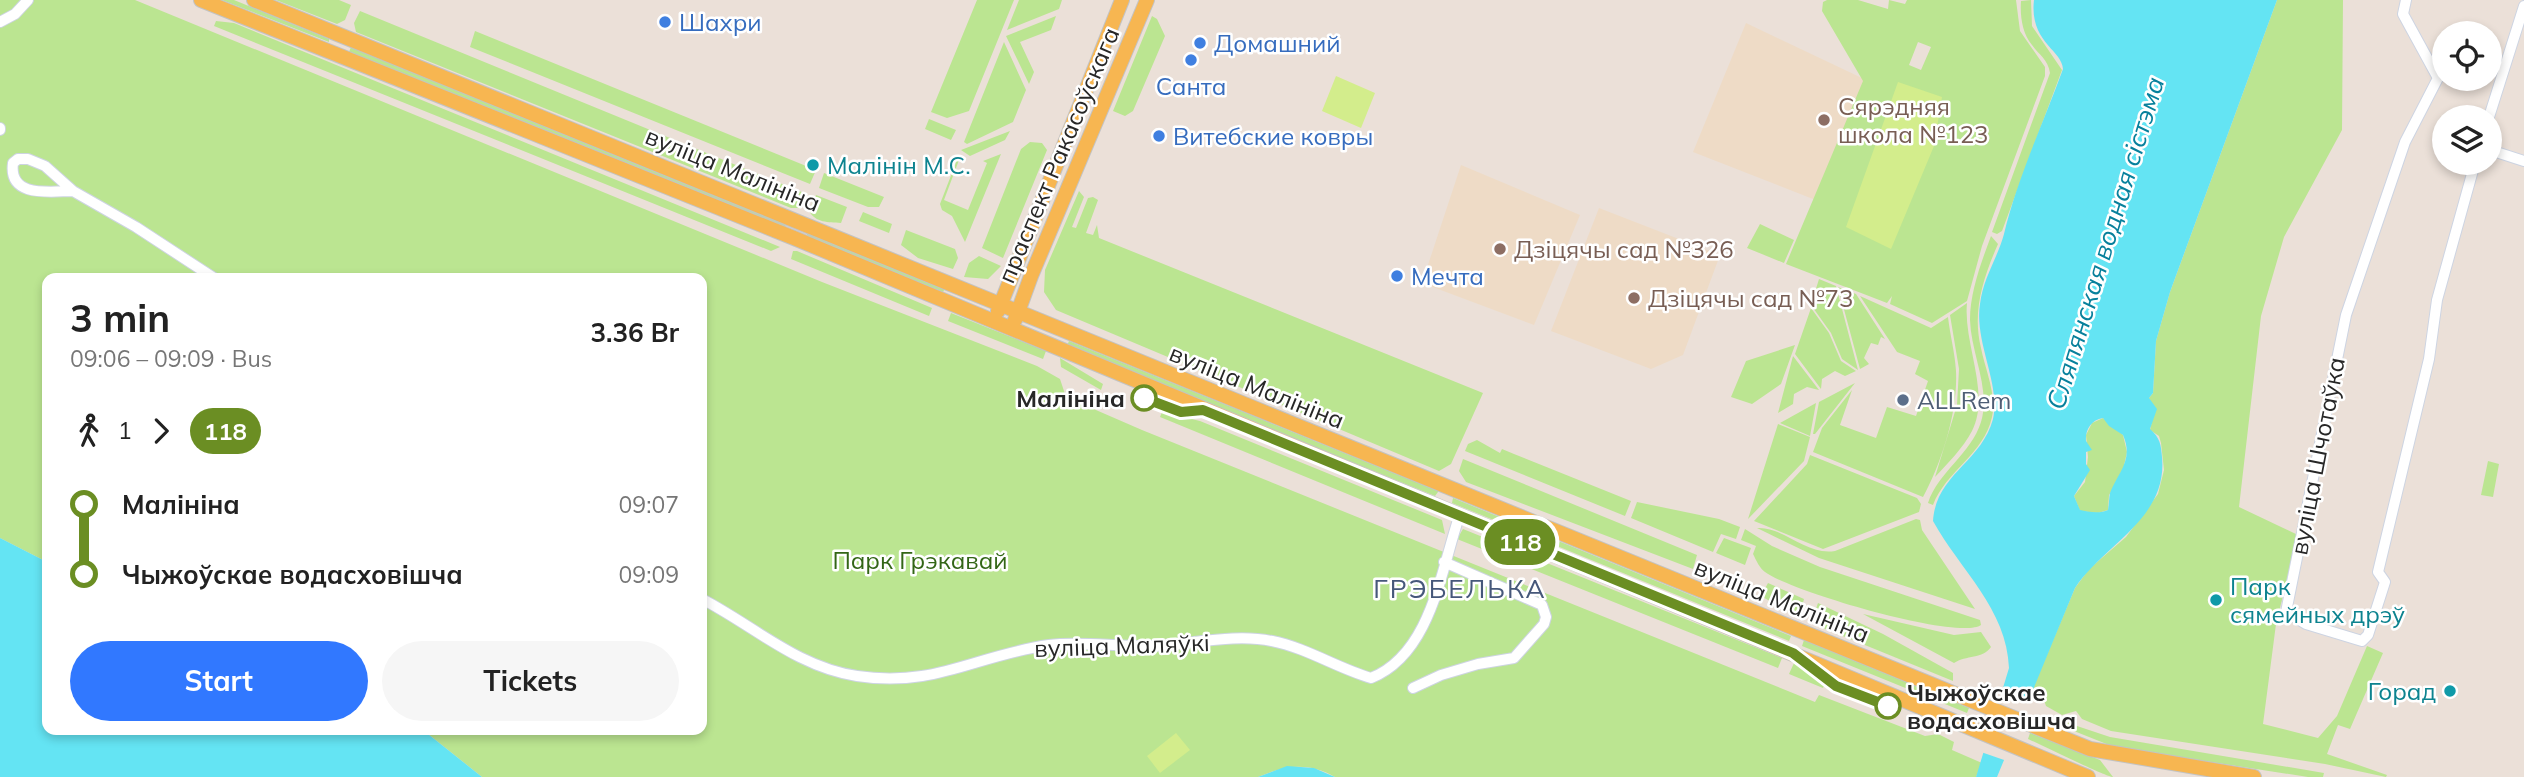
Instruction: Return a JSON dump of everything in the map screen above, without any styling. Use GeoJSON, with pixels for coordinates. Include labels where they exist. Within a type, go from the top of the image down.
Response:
{"type":"FeatureCollection","features":[{"type":"Feature","properties":{"kind":"main road","name":"вуліца Малініна"},"geometry":{"type":"LineString","coordinates":[[201,0],[995,321],[1459,517],[2088,777]]}},
{"type":"Feature","properties":{"kind":"main road","name":"вуліца Малініна"},"geometry":{"type":"LineString","coordinates":[[254,0],[1447,489],[2095,750],[2254,777]]}},
{"type":"Feature","properties":{"kind":"main road","name":"праспект Ракасоўскага"},"geometry":{"type":"LineString","coordinates":[[995,321],[1122,0]]}},
{"type":"Feature","properties":{"kind":"main road","name":"праспект Ракасоўскага"},"geometry":{"type":"LineString","coordinates":[[1012,328],[1147,0]]}},
{"type":"Feature","properties":{"kind":"main road"},"geometry":{"type":"LineString","coordinates":[[1440,509],[1447,489]]}},
{"type":"Feature","properties":{"kind":"street"},"geometry":{"type":"LineString","coordinates":[[0,22],[15,14],[28,0]]}},
{"type":"Feature","properties":{"kind":"street","name":"вуліца Шчотаўка"},"geometry":{"type":"LineString","coordinates":[[2406,0],[2403,14],[2438,78],[2404,142],[2346,315],[2286,612],[2306,624],[2361,640],[2368,635],[2385,582],[2378,572],[2429,359],[2437,300],[2472,175]]}},
{"type":"Feature","properties":{"kind":"street"},"geometry":{"type":"LineString","coordinates":[[2493,105],[2524,6]]}},
{"type":"Feature","properties":{"kind":"street"},"geometry":{"type":"LineString","coordinates":[[2502,154],[2524,161]]}},
{"type":"Feature","properties":{"kind":"street"},"geometry":{"type":"LineString","coordinates":[[73,191],[38,194],[28,189],[15,176],[13,163],[18,159],[37,162],[73,191],[136,227],[207,273]]}},
{"type":"Feature","properties":{"kind":"street","name":"вуліца Маляўкі"},"geometry":{"type":"LineString","coordinates":[[707,602],[738,618],[795,656],[856,676],[896,681],[959,670],[1014,650],[1053,645],[1152,646],[1237,639],[1270,640],[1371,678],[1394,663],[1419,632],[1459,517]]}},
{"type":"Feature","properties":{"kind":"street"},"geometry":{"type":"LineString","coordinates":[[1413,688],[1441,675],[1478,664],[1514,658],[1544,624],[1546,617],[1542,605],[1444,562]]}},
{"type":"Feature","properties":{"kind":"shaded area","name":"Сярэдняя школа №123"},"geometry":{"type":"Polygon","coordinates":[[[1746,23],[1864,79],[1846,212],[1693,152],[1746,23]]]}},
{"type":"Feature","properties":{"kind":"shaded area","name":"Дзіцячы сад №326"},"geometry":{"type":"Polygon","coordinates":[[[1461,165],[1580,215],[1534,325],[1422,283],[1461,165]]]}},
{"type":"Feature","properties":{"kind":"shaded area","name":"Дзіцячы сад №73"},"geometry":{"type":"Polygon","coordinates":[[[1599,208],[1720,255],[1683,355],[1651,369],[1551,331],[1599,208]]]}},
{"type":"Feature","properties":{"kind":"green space","name":"Парк Грэкавай"},"geometry":{"type":"Polygon","coordinates":[[[0,0],[135,0],[822,282],[1037,366],[1060,379],[1066,397],[1142,430],[1815,702],[1819,695],[1925,736],[1938,734],[1954,742],[1952,750],[1982,763],[1976,777],[1335,777],[1316,769],[1297,767],[1258,777],[482,777],[429,735],[707,735],[707,273],[42,273],[42,559],[0,538],[0,0]]]}},
{"type":"Feature","properties":{"kind":"green space"},"geometry":{"type":"Polygon","coordinates":[[[222,0],[234,0],[329,39],[329,42],[222,0]]]}},
{"type":"Feature","properties":{"kind":"green space"},"geometry":{"type":"Polygon","coordinates":[[[276,0],[339,0],[351,5],[345,20],[337,24],[276,0]]]}},
{"type":"Feature","properties":{"kind":"green space"},"geometry":{"type":"Polygon","coordinates":[[[977,0],[1014,0],[969,111],[947,118],[931,112],[977,0]]]}},
{"type":"Feature","properties":{"kind":"green space"},"geometry":{"type":"Polygon","coordinates":[[[1019,0],[1062,0],[1059,9],[1007,30],[1019,0]]]}},
{"type":"Feature","properties":{"kind":"green space"},"geometry":{"type":"Polygon","coordinates":[[[1858,0],[1888,9],[1889,0],[1905,4],[1907,0],[2016,0],[2020,31],[2045,67],[2045,76],[1982,246],[1967,301],[1932,323],[1890,304],[1892,296],[1887,303],[1786,264],[1863,81],[1822,11],[1823,2],[1858,0]],[[1918,42],[1909,65],[1921,70],[1931,47],[1918,42]]]}},
{"type":"Feature","properties":{"kind":"green space"},"geometry":{"type":"Polygon","coordinates":[[[2031,0],[2032,26],[2062,70],[2002,231],[1997,234],[1992,232],[2050,73],[2022,24],[2021,1],[2031,0]]]}},
{"type":"Feature","properties":{"kind":"green space"},"geometry":{"type":"Polygon","coordinates":[[[2277,0],[2343,0],[2342,130],[2284,237],[2261,316],[2239,507],[2298,535],[2276,624],[2263,724],[2318,738],[2337,716],[2367,646],[2383,653],[2350,729],[2338,725],[2327,754],[2387,775],[2386,777],[2325,764],[2111,731],[2082,719],[2076,711],[2062,715],[2046,706],[2042,694],[2032,690],[2075,588],[2089,569],[2126,537],[2158,494],[2164,470],[2159,436],[2150,430],[2153,417],[2149,398],[2153,393],[2156,341],[2170,292],[2277,0]]]}},
{"type":"Feature","properties":{"kind":"green space"},"geometry":{"type":"Polygon","coordinates":[[[360,11],[804,193],[798,208],[791,208],[356,32],[354,23],[360,11]]]}},
{"type":"Feature","properties":{"kind":"green space"},"geometry":{"type":"Polygon","coordinates":[[[1056,16],[1051,30],[1020,42],[1034,72],[1029,84],[1006,36],[1056,16]]]}},
{"type":"Feature","properties":{"kind":"green space"},"geometry":{"type":"Polygon","coordinates":[[[1152,16],[1157,19],[1165,36],[1133,111],[1125,116],[1113,111],[1152,16]]]}},
{"type":"Feature","properties":{"kind":"green space"},"geometry":{"type":"Polygon","coordinates":[[[216,21],[234,23],[780,247],[771,251],[214,26],[216,21]]]}},
{"type":"Feature","properties":{"kind":"green space"},"geometry":{"type":"Polygon","coordinates":[[[475,31],[816,170],[810,184],[470,47],[475,31]]]}},
{"type":"Feature","properties":{"kind":"green space"},"geometry":{"type":"Polygon","coordinates":[[[1004,42],[1026,90],[1013,122],[967,144],[964,142],[1004,42]]]}},
{"type":"Feature","properties":{"kind":"green space"},"geometry":{"type":"Polygon","coordinates":[[[351,47],[786,226],[782,229],[349,52],[351,47]]]}},
{"type":"Feature","properties":{"kind":"green space"},"geometry":{"type":"Polygon","coordinates":[[[1336,76],[1375,93],[1361,128],[1322,111],[1336,76]]]}},
{"type":"Feature","properties":{"kind":"green space"},"geometry":{"type":"Polygon","coordinates":[[[1898,82],[1942,97],[1934,146],[1891,249],[1846,227],[1898,82]]]}},
{"type":"Feature","properties":{"kind":"green space"},"geometry":{"type":"Polygon","coordinates":[[[929,119],[956,130],[951,140],[925,129],[929,119]]]}},
{"type":"Feature","properties":{"kind":"green space"},"geometry":{"type":"Polygon","coordinates":[[[1010,131],[1005,140],[970,156],[961,150],[1010,131]]]}},
{"type":"Feature","properties":{"kind":"green space"},"geometry":{"type":"Polygon","coordinates":[[[1030,142],[1042,143],[1047,150],[1003,258],[982,248],[1021,149],[1030,142]]]}},
{"type":"Feature","properties":{"kind":"green space"},"geometry":{"type":"Polygon","coordinates":[[[1001,154],[965,242],[952,216],[942,210],[940,204],[957,160],[944,200],[968,210],[987,163],[983,161],[1001,154]]]}},
{"type":"Feature","properties":{"kind":"green space"},"geometry":{"type":"Polygon","coordinates":[[[824,173],[884,197],[879,207],[868,207],[819,188],[824,173]]]}},
{"type":"Feature","properties":{"kind":"green space"},"geometry":{"type":"Polygon","coordinates":[[[1079,191],[1084,197],[1072,227],[1076,228],[1088,198],[1093,197],[1098,200],[1086,233],[1093,235],[1097,225],[1099,238],[1483,393],[1451,464],[1439,471],[1056,310],[1044,292],[1045,270],[1079,191]]]}},
{"type":"Feature","properties":{"kind":"green space"},"geometry":{"type":"Polygon","coordinates":[[[816,195],[847,207],[841,223],[823,221],[812,215],[809,211],[816,195]]]}},
{"type":"Feature","properties":{"kind":"green space"},"geometry":{"type":"Polygon","coordinates":[[[863,212],[892,224],[889,233],[859,221],[863,212]]]}},
{"type":"Feature","properties":{"kind":"green space"},"geometry":{"type":"Polygon","coordinates":[[[1760,224],[1794,240],[1784,263],[1747,248],[1760,224]]]}},
{"type":"Feature","properties":{"kind":"green space"},"geometry":{"type":"Polygon","coordinates":[[[906,230],[955,249],[958,258],[953,269],[918,258],[901,245],[906,230]]]}},
{"type":"Feature","properties":{"kind":"green space"},"geometry":{"type":"Polygon","coordinates":[[[807,233],[946,286],[943,292],[807,238],[807,233]]]}},
{"type":"Feature","properties":{"kind":"green space"},"geometry":{"type":"Polygon","coordinates":[[[1991,236],[1998,244],[1980,295],[1978,321],[1981,348],[1992,391],[1992,417],[1981,442],[1947,482],[1933,505],[1928,503],[1933,492],[1970,444],[1981,422],[1984,397],[1971,333],[1970,309],[1991,236]]]}},
{"type":"Feature","properties":{"kind":"green space"},"geometry":{"type":"Polygon","coordinates":[[[793,251],[932,308],[929,316],[791,259],[793,251]]]}},
{"type":"Feature","properties":{"kind":"green space"},"geometry":{"type":"Polygon","coordinates":[[[979,256],[1001,266],[988,279],[964,277],[969,263],[979,256]]]}},
{"type":"Feature","properties":{"kind":"green space"},"geometry":{"type":"Polygon","coordinates":[[[1819,279],[1836,286],[1858,370],[1842,359],[1831,333],[1811,305],[1819,279]]]}},
{"type":"Feature","properties":{"kind":"green space"},"geometry":{"type":"Polygon","coordinates":[[[1838,287],[1856,294],[1885,339],[1881,337],[1878,345],[1871,343],[1864,358],[1869,364],[1860,369],[1838,287]]]}},
{"type":"Feature","properties":{"kind":"green space"},"geometry":{"type":"Polygon","coordinates":[[[1860,296],[1931,328],[1948,317],[1956,371],[1954,403],[1942,452],[1923,497],[1813,452],[1822,428],[1852,390],[1840,425],[1876,438],[1887,407],[1916,416],[1928,381],[1915,374],[1920,361],[1897,352],[1860,296]]]}},
{"type":"Feature","properties":{"kind":"green space"},"geometry":{"type":"Polygon","coordinates":[[[1967,303],[1969,335],[1978,385],[1977,416],[1964,443],[1935,477],[1957,405],[1959,369],[1950,315],[1967,303]]]}},
{"type":"Feature","properties":{"kind":"green space"},"geometry":{"type":"Polygon","coordinates":[[[1811,308],[1829,333],[1841,361],[1856,371],[1845,376],[1835,371],[1822,379],[1821,389],[1795,354],[1811,308]]]}},
{"type":"Feature","properties":{"kind":"green space"},"geometry":{"type":"Polygon","coordinates":[[[951,313],[1046,351],[1043,359],[948,321],[951,313]]]}},
{"type":"Feature","properties":{"kind":"green space"},"geometry":{"type":"Polygon","coordinates":[[[1069,341],[1438,492],[1435,496],[1067,346],[1069,341]]]}},
{"type":"Feature","properties":{"kind":"green space"},"geometry":{"type":"Polygon","coordinates":[[[1795,345],[1781,384],[1752,404],[1731,397],[1746,361],[1795,345]]]}},
{"type":"Feature","properties":{"kind":"green space"},"geometry":{"type":"Polygon","coordinates":[[[1793,356],[1819,390],[1807,387],[1794,394],[1793,404],[1778,413],[1793,356]]]}},
{"type":"Feature","properties":{"kind":"green space"},"geometry":{"type":"Polygon","coordinates":[[[1060,358],[1103,384],[1101,390],[1061,367],[1060,358]]]}},
{"type":"Feature","properties":{"kind":"green space"},"geometry":{"type":"Polygon","coordinates":[[[1855,383],[1815,434],[1813,434],[1819,402],[1855,383]]]}},
{"type":"Feature","properties":{"kind":"green space"},"geometry":{"type":"Polygon","coordinates":[[[1816,403],[1810,436],[1780,423],[1816,403]]]}},
{"type":"Feature","properties":{"kind":"green space"},"geometry":{"type":"Polygon","coordinates":[[[1162,412],[1200,421],[1442,520],[1445,534],[1160,417],[1162,412]]]}},
{"type":"Feature","properties":{"kind":"green space"},"geometry":{"type":"Polygon","coordinates":[[[2103,418],[2123,435],[2127,452],[2122,475],[2109,495],[2108,510],[2098,513],[2080,511],[2074,496],[2085,482],[2088,457],[2086,435],[2092,423],[2103,418]]]}},
{"type":"Feature","properties":{"kind":"green space"},"geometry":{"type":"Polygon","coordinates":[[[1778,424],[1810,437],[1804,461],[1748,519],[1778,424]]]}},
{"type":"Feature","properties":{"kind":"green space"},"geometry":{"type":"Polygon","coordinates":[[[1477,440],[1500,453],[1502,449],[1631,501],[1625,516],[1465,451],[1468,444],[1477,440]]]}},
{"type":"Feature","properties":{"kind":"green space"},"geometry":{"type":"Polygon","coordinates":[[[1810,455],[1917,498],[1921,504],[1919,512],[1823,549],[1754,521],[1807,464],[1810,455]]]}},
{"type":"Feature","properties":{"kind":"green space"},"geometry":{"type":"Polygon","coordinates":[[[1463,459],[1697,555],[1693,569],[1466,482],[1459,471],[1463,459]]]}},
{"type":"Feature","properties":{"kind":"green space"},"geometry":{"type":"Polygon","coordinates":[[[2488,461],[2499,464],[2493,497],[2481,495],[2488,461]]]}},
{"type":"Feature","properties":{"kind":"green space"},"geometry":{"type":"Polygon","coordinates":[[[1453,498],[1791,636],[1789,641],[1452,503],[1453,498]]]}},
{"type":"Feature","properties":{"kind":"green space"},"geometry":{"type":"Polygon","coordinates":[[[1637,502],[1719,519],[1740,527],[1736,539],[1721,534],[1713,552],[1631,518],[1637,502]]]}},
{"type":"Feature","properties":{"kind":"green space"},"geometry":{"type":"Polygon","coordinates":[[[1916,519],[1920,520],[1922,530],[1975,609],[1819,558],[1757,528],[1776,531],[1815,549],[1835,551],[1916,519]]]}},
{"type":"Feature","properties":{"kind":"green space"},"geometry":{"type":"Polygon","coordinates":[[[1463,529],[1782,658],[1778,668],[1457,539],[1463,529]]]}},
{"type":"Feature","properties":{"kind":"green space"},"geometry":{"type":"Polygon","coordinates":[[[1745,529],[1772,546],[1820,567],[1980,620],[1981,625],[1966,628],[1909,620],[1806,591],[1765,572],[1760,567],[1753,554],[1756,546],[1741,540],[1745,529]]]}},
{"type":"Feature","properties":{"kind":"green space"},"geometry":{"type":"Polygon","coordinates":[[[1724,538],[1751,548],[1745,565],[1716,553],[1724,538]]]}},
{"type":"Feature","properties":{"kind":"green space"},"geometry":{"type":"Polygon","coordinates":[[[1768,583],[1804,599],[1799,618],[1761,596],[1768,583]]]}},
{"type":"Feature","properties":{"kind":"green space"},"geometry":{"type":"Polygon","coordinates":[[[1818,603],[1883,634],[1953,673],[1953,681],[1811,623],[1818,603]]]}},
{"type":"Feature","properties":{"kind":"green space"},"geometry":{"type":"Polygon","coordinates":[[[1863,614],[1954,635],[1981,632],[1991,647],[1984,653],[1954,663],[1863,614]]]}},
{"type":"Feature","properties":{"kind":"green space"},"geometry":{"type":"Polygon","coordinates":[[[1804,640],[1969,708],[1967,713],[1802,646],[1804,640]]]}},
{"type":"Feature","properties":{"kind":"green space"},"geometry":{"type":"Polygon","coordinates":[[[1794,663],[1826,682],[1823,688],[1789,674],[1794,663]]]}},
{"type":"Feature","properties":{"kind":"green space"},"geometry":{"type":"Polygon","coordinates":[[[2065,722],[2110,737],[2324,773],[2323,777],[2308,777],[2114,747],[2064,727],[2065,722]]]}},
{"type":"Feature","properties":{"kind":"green space"},"geometry":{"type":"Polygon","coordinates":[[[1176,733],[1190,750],[1160,773],[1147,756],[1176,733]]]}},
{"type":"Feature","properties":{"kind":"green space"},"geometry":{"type":"Polygon","coordinates":[[[2030,733],[2100,760],[2113,777],[2028,739],[2030,733]]]}},
{"type":"Feature","properties":{"kind":"water","name":"Сляпянская водная сістэма"},"geometry":{"type":"Polygon","coordinates":[[[2034,0],[2277,0],[2170,292],[2156,341],[2153,393],[2149,398],[2157,409],[2150,429],[2159,442],[2162,457],[2161,479],[2155,497],[2132,529],[2087,572],[2075,588],[1997,777],[1976,777],[2009,668],[2006,647],[1991,608],[1933,521],[1942,491],[1979,447],[1993,419],[1994,392],[1979,318],[1982,294],[2023,173],[2063,69],[2036,26],[2034,0]],[[2103,418],[2092,423],[2088,429],[2086,441],[2092,450],[2086,452],[2086,464],[2090,470],[2074,496],[2080,510],[2108,510],[2110,493],[2124,466],[2127,452],[2123,435],[2109,426],[2103,418]]]}},
{"type":"Feature","properties":{"kind":"water"},"geometry":{"type":"Polygon","coordinates":[[[0,538],[42,559],[42,735],[429,735],[482,777],[0,777],[0,538]]]}},
{"type":"Feature","properties":{"kind":"water"},"geometry":{"type":"Polygon","coordinates":[[[1287,766],[1314,768],[1335,777],[1258,777],[1287,766]]]}},
{"type":"Feature","properties":{"kind":"pier"},"geometry":{"type":"Polygon","coordinates":[[[1998,689],[2031,703],[2007,761],[1981,752],[1998,689]]]}},
{"type":"Feature","properties":{"kind":"bus line","name":"118"},"geometry":{"type":"LineString","coordinates":[[1144,398],[1181,412],[1203,410],[1793,653],[1836,686],[1888,706]]}},
{"type":"Feature","properties":{"kind":"place","name":"Шахри"},"geometry":{"type":"Point","coordinates":[665,22]}},
{"type":"Feature","properties":{"kind":"place","name":"Домашний"},"geometry":{"type":"Point","coordinates":[1200,43]}},
{"type":"Feature","properties":{"kind":"place","name":"Санта"},"geometry":{"type":"Point","coordinates":[1191,60]}},
{"type":"Feature","properties":{"kind":"place","name":"Сярэдняя школа №123"},"geometry":{"type":"Point","coordinates":[1824,120]}},
{"type":"Feature","properties":{"kind":"place","name":"Витебские ковры"},"geometry":{"type":"Point","coordinates":[1159,136]}},
{"type":"Feature","properties":{"kind":"place","name":"Малінін М.С."},"geometry":{"type":"Point","coordinates":[813,165]}},
{"type":"Feature","properties":{"kind":"place","name":"Дзіцячы сад №326"},"geometry":{"type":"Point","coordinates":[1500,249]}},
{"type":"Feature","properties":{"kind":"place","name":"Мечта"},"geometry":{"type":"Point","coordinates":[1397,276]}},
{"type":"Feature","properties":{"kind":"place","name":"Дзіцячы сад №73"},"geometry":{"type":"Point","coordinates":[1634,298]}},
{"type":"Feature","properties":{"kind":"place","name":"Малініна"},"geometry":{"type":"Point","coordinates":[1144,398]}},
{"type":"Feature","properties":{"kind":"place","name":"ALLRem"},"geometry":{"type":"Point","coordinates":[1903,400]}},
{"type":"Feature","properties":{"kind":"place","name":"Парк сямейных дрэў"},"geometry":{"type":"Point","coordinates":[2216,600]}},
{"type":"Feature","properties":{"kind":"place","name":"Горад"},"geometry":{"type":"Point","coordinates":[2450,691]}},
{"type":"Feature","properties":{"kind":"place","name":"Чыжоўскае водасховішча"},"geometry":{"type":"Point","coordinates":[1888,706]}},
{"type":"Feature","properties":{"kind":"district","name":"ГРЭБЕЛЬКА"},"geometry":{"type":"Point","coordinates":[1460,588]}}]}
